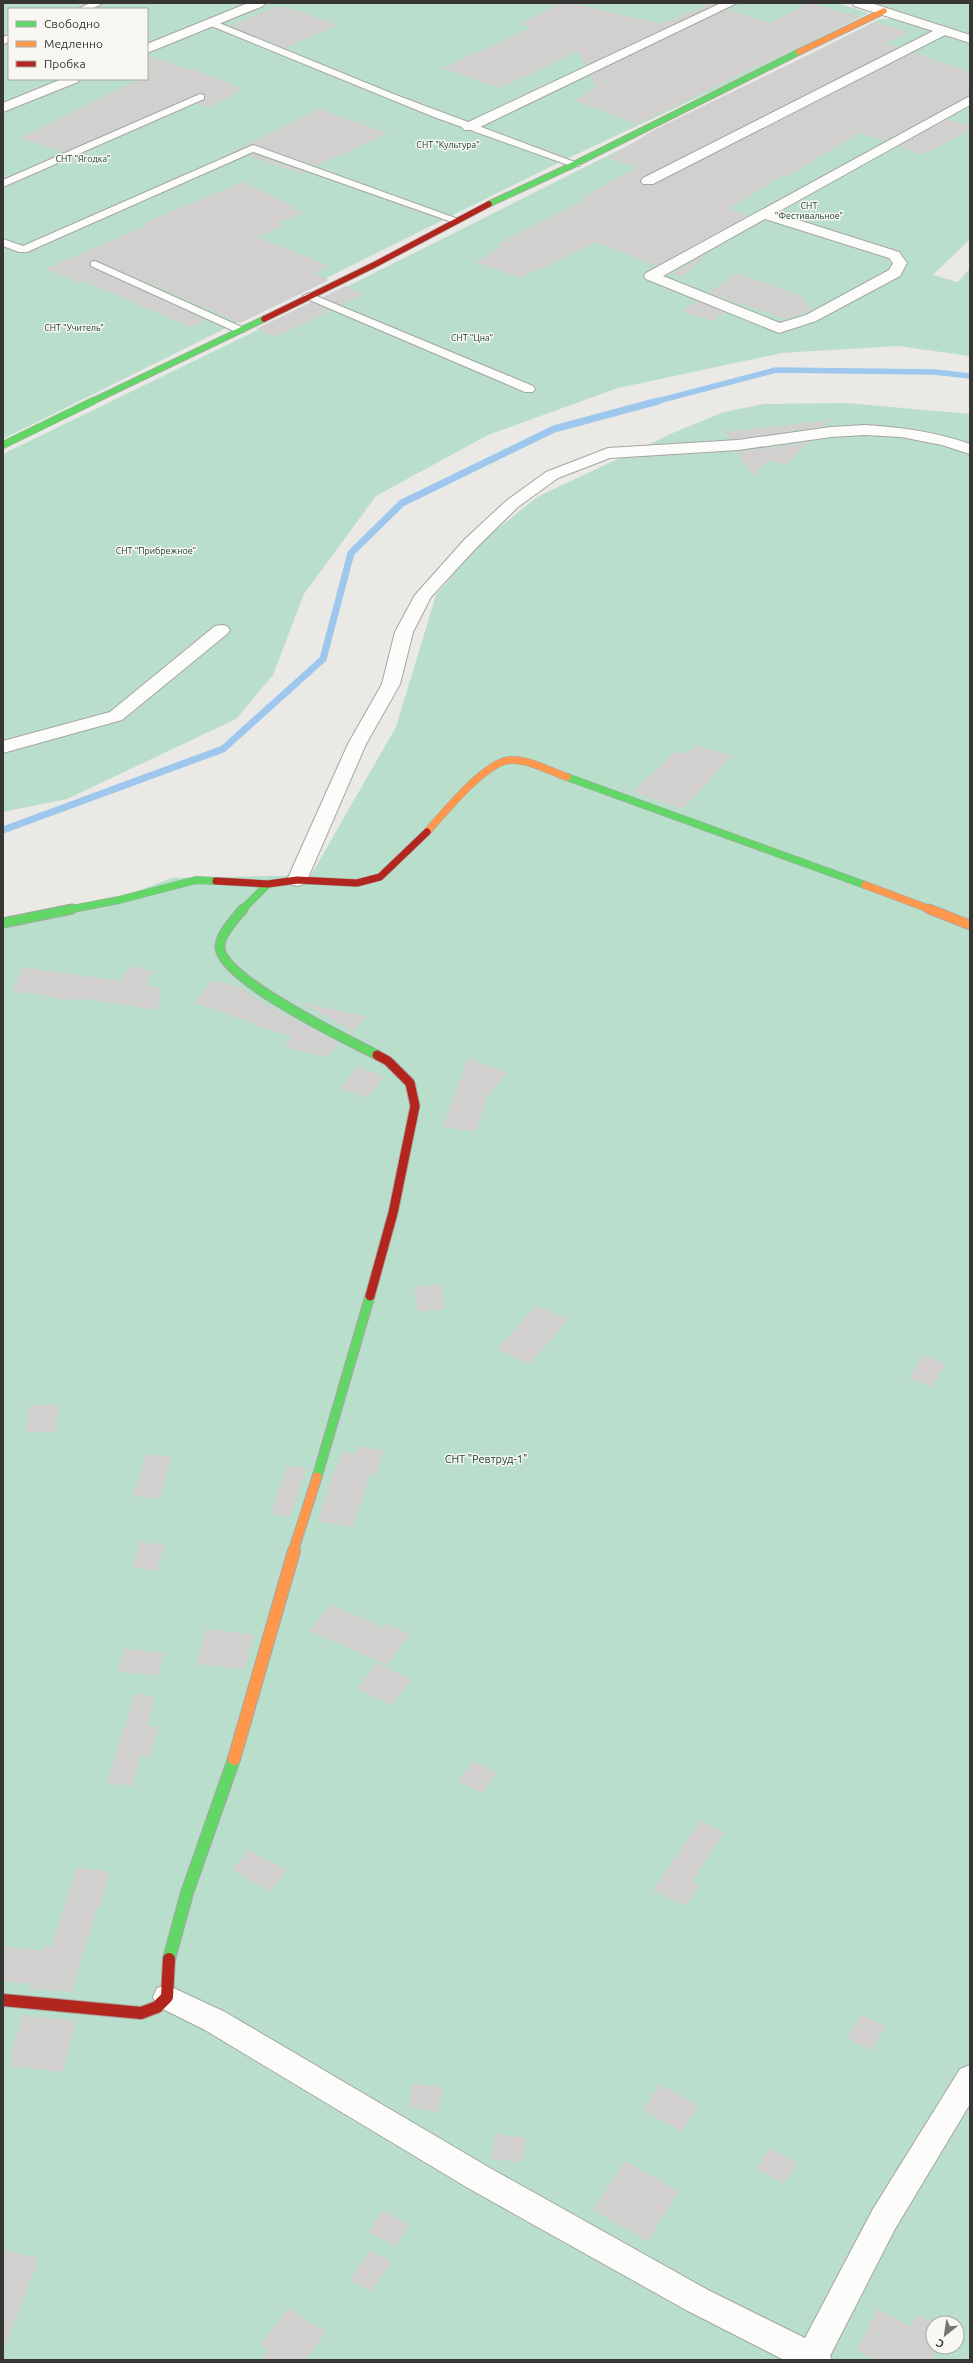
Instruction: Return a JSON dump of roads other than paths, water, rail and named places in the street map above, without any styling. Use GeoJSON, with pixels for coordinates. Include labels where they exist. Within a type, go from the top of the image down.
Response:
{"type":"FeatureCollection","features":[{"type":"Feature","properties":{"kind":"street"},"geometry":{"type":"LineString","coordinates":[[148,49],[260,3]]}},
{"type":"Feature","properties":{"kind":"street"},"geometry":{"type":"LineString","coordinates":[[469,127],[731,3]]}},
{"type":"Feature","properties":{"kind":"street"},"geometry":{"type":"LineString","coordinates":[[858,3],[970,39]]}},
{"type":"Feature","properties":{"kind":"street"},"geometry":{"type":"LineString","coordinates":[[3,445],[374,265],[456,220],[575,164],[652,124],[884,11]]}},
{"type":"Feature","properties":{"kind":"street"},"geometry":{"type":"LineString","coordinates":[[648,181],[944,31]]}},
{"type":"Feature","properties":{"kind":"street"},"geometry":{"type":"LineString","coordinates":[[3,108],[72,80]]}},
{"type":"Feature","properties":{"kind":"street"},"geometry":{"type":"LineString","coordinates":[[765,214],[894,255],[900,263],[899,268],[895,273],[811,318],[779,328],[651,276],[970,100]]}},
{"type":"Feature","properties":{"kind":"street"},"geometry":{"type":"LineString","coordinates":[[296,880],[357,744],[391,684],[404,632],[424,595],[471,543],[512,504],[552,475],[608,453],[738,445],[831,432],[865,430],[901,432],[946,441],[970,449]]}},
{"type":"Feature","properties":{"kind":"street"},"geometry":{"type":"LineString","coordinates":[[3,747],[116,716],[221,630]]}},
{"type":"Feature","properties":{"kind":"street"},"geometry":{"type":"LineString","coordinates":[[3,923],[119,900],[196,880],[268,884],[296,880],[357,883],[380,877],[399,860],[490,767],[505,760],[520,761],[694,822],[970,925]]}},
{"type":"Feature","properties":{"kind":"street"},"geometry":{"type":"LineString","coordinates":[[3,2000],[141,2013],[157,2007],[167,1997],[168,1961],[187,1893],[226,1785],[281,1592],[340,1404],[393,1213],[415,1106],[410,1083],[388,1061],[264,993],[238,975],[225,960],[220,950],[221,941],[246,903],[268,884]]}},
{"type":"Feature","properties":{"kind":"street"},"geometry":{"type":"LineString","coordinates":[[167,1997],[215,2021],[479,2178],[697,2300],[814,2359],[884,2219],[970,2078]]}},
{"type":"Feature","properties":{"kind":"lane"},"geometry":{"type":"LineString","coordinates":[[86,8],[98,3]]}},
{"type":"Feature","properties":{"kind":"lane"},"geometry":{"type":"LineString","coordinates":[[212,22],[366,87],[469,127],[575,164]]}},
{"type":"Feature","properties":{"kind":"lane"},"geometry":{"type":"LineString","coordinates":[[3,184],[200,97]]}},
{"type":"Feature","properties":{"kind":"lane"},"geometry":{"type":"LineString","coordinates":[[3,242],[23,250],[253,148],[456,220]]}},
{"type":"Feature","properties":{"kind":"lane"},"geometry":{"type":"LineString","coordinates":[[95,264],[240,330]]}},
{"type":"Feature","properties":{"kind":"lane"},"geometry":{"type":"LineString","coordinates":[[309,296],[529,389]]}},
{"type":"Feature","properties":{"kind":"waterway"},"geometry":{"type":"LineString","coordinates":[[654,402],[776,370],[934,372],[970,376]]}},
{"type":"Feature","properties":{"kind":"waterway"},"geometry":{"type":"LineString","coordinates":[[3,830],[223,749],[323,659],[351,553],[402,503],[554,429],[658,401]]}},
{"type":"Feature","properties":{"kind":"park label","name":"СНТ \"Культура\""},"geometry":{"type":"Point","coordinates":[448,145]}},
{"type":"Feature","properties":{"kind":"park label","name":"СНТ \"Ягодка\""},"geometry":{"type":"Point","coordinates":[83,159]}},
{"type":"Feature","properties":{"kind":"park label","name":"СНТ \"Фестивальное\""},"geometry":{"type":"Point","coordinates":[809,212]}},
{"type":"Feature","properties":{"kind":"park label","name":"СНТ \"Учитель\""},"geometry":{"type":"Point","coordinates":[74,328]}},
{"type":"Feature","properties":{"kind":"park label","name":"СНТ \"Цна\""},"geometry":{"type":"Point","coordinates":[472,338]}},
{"type":"Feature","properties":{"kind":"park label","name":"СНТ \"Прибрежное\""},"geometry":{"type":"Point","coordinates":[156,551]}},
{"type":"Feature","properties":{"kind":"park label","name":"СНТ \"Ревтруд-1\""},"geometry":{"type":"Point","coordinates":[486,1459]}}]}
